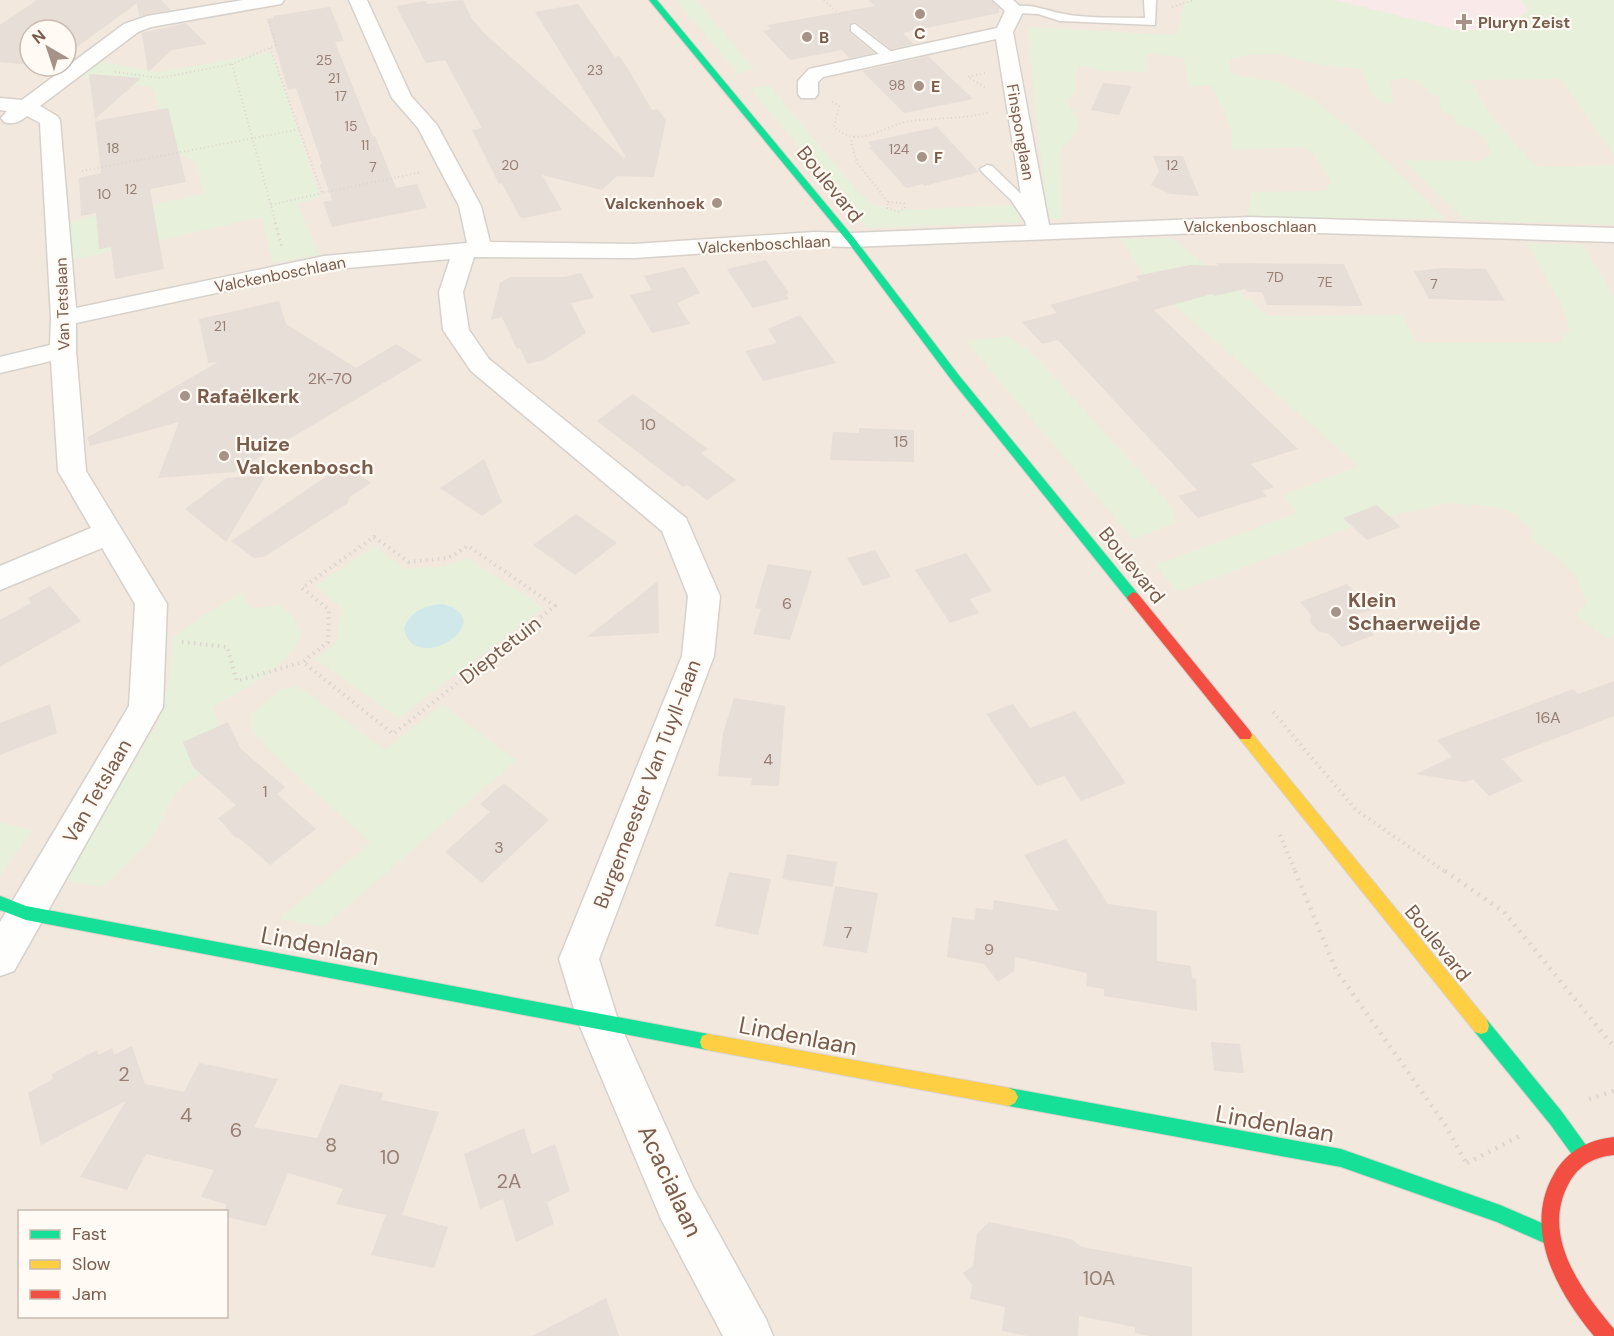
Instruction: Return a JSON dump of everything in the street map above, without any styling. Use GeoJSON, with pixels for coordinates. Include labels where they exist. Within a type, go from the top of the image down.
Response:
{"type":"FeatureCollection","features":[{"type":"Feature","properties":{"kind":"street"},"geometry":{"type":"LineString","coordinates":[[358,0],[402,98],[427,125],[470,206],[472,250]]}},
{"type":"Feature","properties":{"kind":"street","name":"Boulevard"},"geometry":{"type":"LineString","coordinates":[[653,0],[851,240],[957,380],[1556,1118],[1582,1154]]}},
{"type":"Feature","properties":{"kind":"street"},"geometry":{"type":"LineString","coordinates":[[78,67],[131,28],[147,22],[269,1]]}},
{"type":"Feature","properties":{"kind":"street"},"geometry":{"type":"LineString","coordinates":[[808,94],[808,81],[816,73],[1004,32],[1008,5]]}},
{"type":"Feature","properties":{"kind":"street","name":"Finsponglaan"},"geometry":{"type":"LineString","coordinates":[[1004,32],[1039,232]]}},
{"type":"Feature","properties":{"kind":"street"},"geometry":{"type":"LineString","coordinates":[[0,126],[13,105],[59,78]]}},
{"type":"Feature","properties":{"kind":"street","name":"Van Tetslaan"},"geometry":{"type":"LineString","coordinates":[[0,958],[13,908],[146,707],[151,604],[72,471],[50,120],[13,105]]}},
{"type":"Feature","properties":{"kind":"street","name":"Valckenboschlaan"},"geometry":{"type":"LineString","coordinates":[[64,318],[324,263],[472,250],[634,250],[814,239],[851,240],[1250,225],[1614,235]]}},
{"type":"Feature","properties":{"kind":"street","name":"Burgemeester Van Tuyll-laan"},"geometry":{"type":"LineString","coordinates":[[472,250],[452,291],[456,330],[480,365],[675,525],[704,596],[698,656],[579,958],[598,1022]]}},
{"type":"Feature","properties":{"kind":"street"},"geometry":{"type":"LineString","coordinates":[[0,365],[63,350]]}},
{"type":"Feature","properties":{"kind":"street"},"geometry":{"type":"LineString","coordinates":[[0,579],[108,533]]}},
{"type":"Feature","properties":{"kind":"street","name":"Lindenlaan"},"geometry":{"type":"LineString","coordinates":[[13,908],[598,1022],[1341,1158],[1500,1214],[1551,1237]]}},
{"type":"Feature","properties":{"kind":"street","name":"Acacialaan"},"geometry":{"type":"LineString","coordinates":[[598,1022],[677,1203],[749,1336]]}},
{"type":"Feature","properties":{"kind":"street"},"geometry":{"type":"LineString","coordinates":[[1608,1336],[1578,1301],[1560,1268],[1551,1237],[1549,1210],[1555,1187],[1566,1168],[1582,1154],[1614,1146]]}},
{"type":"Feature","properties":{"kind":"lane"},"geometry":{"type":"LineString","coordinates":[[1039,11],[1060,0]]}},
{"type":"Feature","properties":{"kind":"lane"},"geometry":{"type":"LineString","coordinates":[[1008,5],[1060,17],[1151,22],[1150,0]]}},
{"type":"Feature","properties":{"kind":"lane"},"geometry":{"type":"LineString","coordinates":[[855,28],[889,56]]}},
{"type":"Feature","properties":{"kind":"lane"},"geometry":{"type":"LineString","coordinates":[[987,169],[1016,197],[1039,232]]}},
{"type":"Feature","properties":{"kind":"path"},"geometry":{"type":"LineString","coordinates":[[78,67],[160,78],[232,64],[276,45],[269,1]]}},
{"type":"Feature","properties":{"kind":"path"},"geometry":{"type":"LineString","coordinates":[[270,48],[301,129],[322,193]]}},
{"type":"Feature","properties":{"kind":"path"},"geometry":{"type":"LineString","coordinates":[[232,64],[288,271]]}},
{"type":"Feature","properties":{"kind":"path"},"geometry":{"type":"LineString","coordinates":[[987,89],[968,77],[1010,68]]}},
{"type":"Feature","properties":{"kind":"path"},"geometry":{"type":"LineString","coordinates":[[828,100],[838,106],[834,127],[843,135],[854,136],[864,136],[909,122],[962,120],[990,112]]}},
{"type":"Feature","properties":{"kind":"path"},"geometry":{"type":"LineString","coordinates":[[55,177],[301,129]]}},
{"type":"Feature","properties":{"kind":"path"},"geometry":{"type":"LineString","coordinates":[[854,136],[851,142],[857,163],[888,202],[887,208],[898,212],[905,208],[904,202],[888,202]]}},
{"type":"Feature","properties":{"kind":"path"},"geometry":{"type":"LineString","coordinates":[[271,205],[449,166]]}},
{"type":"Feature","properties":{"kind":"path","name":"Dieptetuin"},"geometry":{"type":"LineString","coordinates":[[148,649],[188,641],[227,647],[237,681],[303,662],[327,642],[329,610],[302,588],[374,537],[409,562],[448,558],[468,546],[555,606],[393,734],[303,662]]}},
{"type":"Feature","properties":{"kind":"path"},"geometry":{"type":"LineString","coordinates":[[1272,710],[1356,810],[1504,912],[1614,1047]]}},
{"type":"Feature","properties":{"kind":"path"},"geometry":{"type":"LineString","coordinates":[[1278,832],[1336,969],[1446,1126],[1466,1163]]}},
{"type":"Feature","properties":{"kind":"shaded area"},"geometry":{"type":"Polygon","coordinates":[[[0,0],[1614,0],[1614,1336],[0,1336],[0,0]]]}},
{"type":"Feature","properties":{"kind":"shaded area","name":"Pluryn Zeist"},"geometry":{"type":"Polygon","coordinates":[[[1307,0],[1614,0],[1614,8],[1517,37],[1455,37],[1307,0]]]}},
{"type":"Feature","properties":{"kind":"green space"},"geometry":{"type":"Polygon","coordinates":[[[676,0],[696,0],[754,69],[738,74],[676,0]]]}},
{"type":"Feature","properties":{"kind":"green space"},"geometry":{"type":"Polygon","coordinates":[[[1186,0],[1335,0],[1456,30],[1501,30],[1528,11],[1521,0],[1614,0],[1614,155],[1561,79],[1470,80],[1492,117],[1535,166],[1614,165],[1614,225],[1465,220],[1403,160],[1482,161],[1491,154],[1483,137],[1470,128],[1458,126],[1452,115],[1443,111],[1440,97],[1429,93],[1417,82],[1400,79],[1390,82],[1394,103],[1386,103],[1372,94],[1361,69],[1321,65],[1278,54],[1252,54],[1230,59],[1230,72],[1239,76],[1278,81],[1310,97],[1364,139],[1445,219],[1247,217],[1252,192],[1326,191],[1331,181],[1312,152],[1301,147],[1232,150],[1232,131],[1212,85],[1189,87],[1184,58],[1153,53],[1147,55],[1145,72],[1101,71],[1088,67],[1079,67],[1076,71],[1075,92],[1067,100],[1078,120],[1077,130],[1060,151],[1062,219],[1048,219],[1027,27],[1176,35],[1186,0]]]}},
{"type":"Feature","properties":{"kind":"green space"},"geometry":{"type":"Polygon","coordinates":[[[272,52],[320,197],[297,204],[320,255],[273,263],[262,217],[69,261],[64,223],[204,194],[196,162],[171,150],[155,93],[150,87],[78,76],[95,61],[159,72],[272,52]]]}},
{"type":"Feature","properties":{"kind":"green space"},"geometry":{"type":"Polygon","coordinates":[[[770,86],[859,193],[874,205],[897,210],[1013,205],[1022,222],[867,228],[750,88],[770,86]]]}},
{"type":"Feature","properties":{"kind":"green space"},"geometry":{"type":"Polygon","coordinates":[[[1172,238],[1269,316],[1402,315],[1417,343],[1558,343],[1570,331],[1564,309],[1527,243],[1583,245],[1614,298],[1614,635],[1607,639],[1576,615],[1587,602],[1576,577],[1560,560],[1533,540],[1531,529],[1518,516],[1499,507],[1449,503],[1365,522],[1178,592],[1155,565],[1297,513],[1283,495],[1359,466],[1150,284],[1121,239],[1172,238]]]}},
{"type":"Feature","properties":{"kind":"green space"},"geometry":{"type":"Polygon","coordinates":[[[1008,336],[1033,354],[1173,508],[1176,523],[1133,539],[966,341],[1008,336]]]}},
{"type":"Feature","properties":{"kind":"green space"},"geometry":{"type":"Polygon","coordinates":[[[374,546],[405,569],[446,566],[467,558],[544,608],[398,718],[316,659],[337,642],[341,607],[316,586],[374,546]]]}},
{"type":"Feature","properties":{"kind":"green space"},"geometry":{"type":"Polygon","coordinates":[[[241,593],[250,608],[282,605],[294,618],[302,635],[294,648],[274,669],[213,707],[227,750],[216,764],[184,785],[172,799],[151,840],[103,887],[62,880],[158,724],[169,683],[173,637],[241,593]]]}},
{"type":"Feature","properties":{"kind":"green space"},"geometry":{"type":"Polygon","coordinates":[[[298,686],[385,750],[442,704],[513,758],[518,759],[323,927],[279,919],[371,843],[267,748],[251,727],[251,714],[279,690],[298,686]]]}},
{"type":"Feature","properties":{"kind":"green space"},"geometry":{"type":"Polygon","coordinates":[[[0,822],[32,830],[0,876],[0,822]]]}},
{"type":"Feature","properties":{"kind":"water"},"geometry":{"type":"Polygon","coordinates":[[[443,604],[459,612],[463,622],[459,632],[449,641],[436,647],[422,648],[410,642],[404,628],[411,617],[419,610],[443,604]]]}},
{"type":"Feature","properties":{"kind":"building"},"geometry":{"type":"Polygon","coordinates":[[[37,0],[161,0],[171,10],[139,16],[137,3],[78,46],[78,18],[18,18],[18,64],[0,62],[0,25],[37,0]]]}},
{"type":"Feature","properties":{"kind":"building"},"geometry":{"type":"Polygon","coordinates":[[[463,0],[472,19],[485,34],[624,158],[626,157],[535,12],[578,4],[615,57],[619,56],[627,67],[652,110],[658,109],[666,121],[654,177],[617,176],[602,190],[542,175],[562,210],[520,217],[502,183],[499,184],[472,130],[482,128],[445,60],[426,63],[396,6],[425,1],[427,4],[463,0]]]}},
{"type":"Feature","properties":{"kind":"building"},"geometry":{"type":"Polygon","coordinates":[[[868,0],[991,0],[999,8],[999,13],[903,33],[914,44],[891,49],[856,22],[850,23],[850,33],[874,53],[849,58],[842,50],[790,60],[763,31],[771,29],[767,25],[875,6],[868,0]]]}},
{"type":"Feature","properties":{"kind":"building"},"geometry":{"type":"Polygon","coordinates":[[[330,7],[344,41],[335,42],[396,188],[417,184],[427,208],[332,227],[323,202],[332,200],[320,165],[322,164],[296,88],[288,90],[267,19],[274,18],[273,16],[330,7]]]}},
{"type":"Feature","properties":{"kind":"building"},"geometry":{"type":"Polygon","coordinates":[[[186,23],[207,44],[172,50],[148,72],[142,33],[186,23]]]}},
{"type":"Feature","properties":{"kind":"building","name":"E"},"geometry":{"type":"Polygon","coordinates":[[[928,56],[973,99],[904,113],[862,71],[928,56]]]}},
{"type":"Feature","properties":{"kind":"building"},"geometry":{"type":"Polygon","coordinates":[[[89,74],[141,78],[95,119],[89,74]]]}},
{"type":"Feature","properties":{"kind":"building"},"geometry":{"type":"Polygon","coordinates":[[[1103,83],[1132,86],[1119,115],[1091,110],[1103,83]]]}},
{"type":"Feature","properties":{"kind":"building"},"geometry":{"type":"Polygon","coordinates":[[[168,108],[186,182],[150,189],[164,269],[115,279],[111,247],[99,249],[96,213],[81,216],[79,178],[101,173],[95,121],[168,108]]]}},
{"type":"Feature","properties":{"kind":"building","name":"F"},"geometry":{"type":"Polygon","coordinates":[[[937,127],[979,172],[924,186],[923,184],[906,188],[869,147],[872,147],[868,142],[937,127]]]}},
{"type":"Feature","properties":{"kind":"building"},"geometry":{"type":"Polygon","coordinates":[[[1153,156],[1183,156],[1199,196],[1170,194],[1151,185],[1159,172],[1153,156]]]}},
{"type":"Feature","properties":{"kind":"building"},"geometry":{"type":"Polygon","coordinates":[[[766,260],[789,293],[786,294],[789,299],[753,308],[727,269],[766,260]]]}},
{"type":"Feature","properties":{"kind":"building"},"geometry":{"type":"Polygon","coordinates":[[[1215,263],[1344,264],[1363,306],[1267,305],[1262,292],[1248,292],[1245,289],[1214,296],[1212,294],[1154,310],[1298,449],[1251,464],[1274,487],[1262,491],[1267,496],[1198,518],[1178,496],[1197,490],[1058,340],[1042,344],[1022,322],[1057,313],[1050,305],[1139,280],[1136,276],[1190,265],[1219,266],[1215,263]]]}},
{"type":"Feature","properties":{"kind":"building"},"geometry":{"type":"Polygon","coordinates":[[[684,267],[700,293],[677,303],[690,324],[652,333],[630,295],[652,290],[644,276],[684,267]]]}},
{"type":"Feature","properties":{"kind":"building"},"geometry":{"type":"Polygon","coordinates":[[[1443,268],[1486,269],[1505,301],[1429,299],[1414,271],[1443,268]]]}},
{"type":"Feature","properties":{"kind":"building"},"geometry":{"type":"Polygon","coordinates":[[[581,273],[594,298],[571,303],[586,333],[544,360],[527,364],[502,317],[491,320],[500,283],[510,277],[565,277],[581,273]]]}},
{"type":"Feature","properties":{"kind":"building"},"geometry":{"type":"Polygon","coordinates":[[[279,301],[286,324],[356,368],[396,344],[422,360],[234,472],[158,478],[179,422],[90,446],[87,438],[218,362],[208,363],[199,319],[279,301]]]}},
{"type":"Feature","properties":{"kind":"building"},"geometry":{"type":"Polygon","coordinates":[[[800,315],[836,363],[763,381],[745,351],[777,343],[768,329],[800,315]]]}},
{"type":"Feature","properties":{"kind":"building"},"geometry":{"type":"Polygon","coordinates":[[[633,394],[708,449],[701,453],[736,480],[707,500],[687,485],[683,487],[597,421],[633,394]]]}},
{"type":"Feature","properties":{"kind":"building"},"geometry":{"type":"Polygon","coordinates":[[[859,428],[914,430],[914,462],[830,460],[833,432],[859,433],[859,428]]]}},
{"type":"Feature","properties":{"kind":"building"},"geometry":{"type":"Polygon","coordinates":[[[484,459],[502,502],[482,516],[440,488],[484,459]]]}},
{"type":"Feature","properties":{"kind":"building"},"geometry":{"type":"Polygon","coordinates":[[[351,469],[371,483],[349,497],[348,503],[264,557],[254,558],[231,541],[336,470],[351,469]]]}},
{"type":"Feature","properties":{"kind":"building"},"geometry":{"type":"Polygon","coordinates":[[[266,475],[226,542],[185,509],[226,478],[266,475]]]}},
{"type":"Feature","properties":{"kind":"building"},"geometry":{"type":"Polygon","coordinates":[[[1377,505],[1401,527],[1367,540],[1343,518],[1377,505]]]}},
{"type":"Feature","properties":{"kind":"building"},"geometry":{"type":"Polygon","coordinates":[[[576,514],[617,543],[575,575],[533,545],[576,514]]]}},
{"type":"Feature","properties":{"kind":"building"},"geometry":{"type":"Polygon","coordinates":[[[875,550],[891,577],[863,586],[847,558],[875,550]]]}},
{"type":"Feature","properties":{"kind":"building"},"geometry":{"type":"Polygon","coordinates":[[[966,553],[992,591],[970,599],[979,613],[950,623],[915,570],[966,553]]]}},
{"type":"Feature","properties":{"kind":"building"},"geometry":{"type":"Polygon","coordinates":[[[768,564],[812,571],[790,640],[753,634],[761,609],[755,608],[768,564]]]}},
{"type":"Feature","properties":{"kind":"building"},"geometry":{"type":"Polygon","coordinates":[[[658,581],[659,633],[587,637],[658,581]]]}},
{"type":"Feature","properties":{"kind":"building","name":"Klein Schaerweijde"},"geometry":{"type":"Polygon","coordinates":[[[1347,584],[1372,610],[1355,615],[1374,635],[1342,647],[1329,634],[1318,631],[1310,622],[1311,615],[1300,602],[1347,584]]]}},
{"type":"Feature","properties":{"kind":"building"},"geometry":{"type":"Polygon","coordinates":[[[50,586],[81,621],[0,667],[0,620],[31,603],[28,598],[50,586]]]}},
{"type":"Feature","properties":{"kind":"building"},"geometry":{"type":"Polygon","coordinates":[[[1614,681],[1614,716],[1502,759],[1523,781],[1489,796],[1473,779],[1464,782],[1416,774],[1452,757],[1437,740],[1573,689],[1578,694],[1614,681]]]}},
{"type":"Feature","properties":{"kind":"building"},"geometry":{"type":"Polygon","coordinates":[[[734,698],[785,706],[779,786],[751,785],[752,778],[718,776],[723,733],[734,698]]]}},
{"type":"Feature","properties":{"kind":"building"},"geometry":{"type":"Polygon","coordinates":[[[50,704],[57,733],[0,755],[0,723],[50,704]]]}},
{"type":"Feature","properties":{"kind":"building"},"geometry":{"type":"Polygon","coordinates":[[[1013,704],[1030,728],[1075,711],[1126,783],[1081,801],[1064,776],[1037,786],[986,714],[1013,704]]]}},
{"type":"Feature","properties":{"kind":"building"},"geometry":{"type":"Polygon","coordinates":[[[228,722],[241,749],[285,787],[277,794],[316,829],[270,865],[238,837],[236,838],[218,818],[236,805],[193,767],[183,742],[228,722]]]}},
{"type":"Feature","properties":{"kind":"building"},"geometry":{"type":"Polygon","coordinates":[[[504,783],[549,820],[482,883],[445,852],[490,812],[480,804],[504,783]]]}},
{"type":"Feature","properties":{"kind":"building"},"geometry":{"type":"Polygon","coordinates":[[[1066,839],[1108,904],[1157,911],[1157,961],[1191,966],[1192,978],[1196,979],[1197,1011],[1104,996],[1104,989],[1086,986],[1087,973],[1015,957],[1014,971],[998,982],[984,964],[947,957],[952,917],[974,920],[976,908],[993,910],[994,900],[1059,911],[1024,855],[1066,839]]]}},
{"type":"Feature","properties":{"kind":"building"},"geometry":{"type":"Polygon","coordinates":[[[787,854],[837,862],[833,887],[782,879],[787,854]]]}},
{"type":"Feature","properties":{"kind":"building"},"geometry":{"type":"Polygon","coordinates":[[[729,872],[771,879],[758,935],[715,926],[729,872]]]}},
{"type":"Feature","properties":{"kind":"building"},"geometry":{"type":"Polygon","coordinates":[[[835,886],[878,893],[867,953],[823,946],[835,886]]]}},
{"type":"Feature","properties":{"kind":"building"},"geometry":{"type":"Polygon","coordinates":[[[1211,1042],[1240,1044],[1244,1073],[1214,1071],[1211,1042]]]}},
{"type":"Feature","properties":{"kind":"building"},"geometry":{"type":"Polygon","coordinates":[[[132,1046],[145,1084],[184,1092],[199,1063],[278,1079],[254,1127],[317,1138],[340,1084],[383,1093],[381,1100],[439,1112],[402,1215],[448,1227],[434,1268],[371,1255],[386,1215],[336,1204],[343,1189],[288,1173],[266,1226],[228,1217],[226,1204],[201,1197],[214,1170],[146,1154],[127,1190],[80,1177],[126,1101],[41,1145],[28,1093],[53,1079],[52,1074],[97,1050],[99,1055],[112,1048],[114,1055],[132,1046]]]}},
{"type":"Feature","properties":{"kind":"building"},"geometry":{"type":"Polygon","coordinates":[[[524,1128],[532,1154],[555,1144],[570,1191],[547,1202],[554,1224],[516,1242],[503,1199],[480,1209],[464,1154],[524,1128]]]}},
{"type":"Feature","properties":{"kind":"building"},"geometry":{"type":"Polygon","coordinates":[[[989,1222],[1071,1239],[1082,1247],[1192,1267],[1192,1336],[1150,1336],[1135,1333],[1135,1327],[1079,1316],[1078,1336],[1028,1336],[1002,1331],[1005,1307],[970,1299],[972,1285],[963,1273],[973,1266],[977,1234],[989,1222]]]}},
{"type":"Feature","properties":{"kind":"building"},"geometry":{"type":"Polygon","coordinates":[[[606,1298],[619,1336],[532,1336],[606,1298]]]}},
{"type":"Feature","properties":{"kind":"traffic: fast"},"geometry":{"type":"LineString","coordinates":[[653,0],[851,240],[957,380],[1133,597]]}},
{"type":"Feature","properties":{"kind":"traffic: fast"},"geometry":{"type":"LineString","coordinates":[[0,903],[26,913],[708,1042]]}},
{"type":"Feature","properties":{"kind":"traffic: fast"},"geometry":{"type":"LineString","coordinates":[[1481,1026],[1556,1118],[1582,1154]]}},
{"type":"Feature","properties":{"kind":"traffic: fast"},"geometry":{"type":"LineString","coordinates":[[1009,1097],[1341,1158],[1500,1214],[1551,1237]]}},
{"type":"Feature","properties":{"kind":"traffic: slow"},"geometry":{"type":"LineString","coordinates":[[1245,735],[1481,1026]]}},
{"type":"Feature","properties":{"kind":"traffic: slow"},"geometry":{"type":"LineString","coordinates":[[708,1042],[1009,1097]]}},
{"type":"Feature","properties":{"kind":"traffic: jam"},"geometry":{"type":"LineString","coordinates":[[1133,597],[1245,735]]}},
{"type":"Feature","properties":{"kind":"traffic: jam"},"geometry":{"type":"LineString","coordinates":[[1607,1336],[1579,1300],[1557,1258],[1551,1235],[1550,1213],[1554,1191],[1566,1170],[1587,1153],[1614,1146]]}},
{"type":"Feature","properties":{"kind":"place","name":"C"},"geometry":{"type":"Point","coordinates":[920,14]}},
{"type":"Feature","properties":{"kind":"place","name":"Pluryn Zeist"},"geometry":{"type":"Point","coordinates":[1464,22]}},
{"type":"Feature","properties":{"kind":"place","name":"B"},"geometry":{"type":"Point","coordinates":[807,37]}},
{"type":"Feature","properties":{"kind":"place","name":"E"},"geometry":{"type":"Point","coordinates":[919,86]}},
{"type":"Feature","properties":{"kind":"place","name":"F"},"geometry":{"type":"Point","coordinates":[922,157]}},
{"type":"Feature","properties":{"kind":"place","name":"Valckenhoek"},"geometry":{"type":"Point","coordinates":[717,203]}},
{"type":"Feature","properties":{"kind":"place","name":"Rafaëlkerk"},"geometry":{"type":"Point","coordinates":[185,396]}},
{"type":"Feature","properties":{"kind":"place","name":"Huize Valckenbosch"},"geometry":{"type":"Point","coordinates":[224,456]}},
{"type":"Feature","properties":{"kind":"place","name":"Klein Schaerweijde"},"geometry":{"type":"Point","coordinates":[1336,612]}}]}
